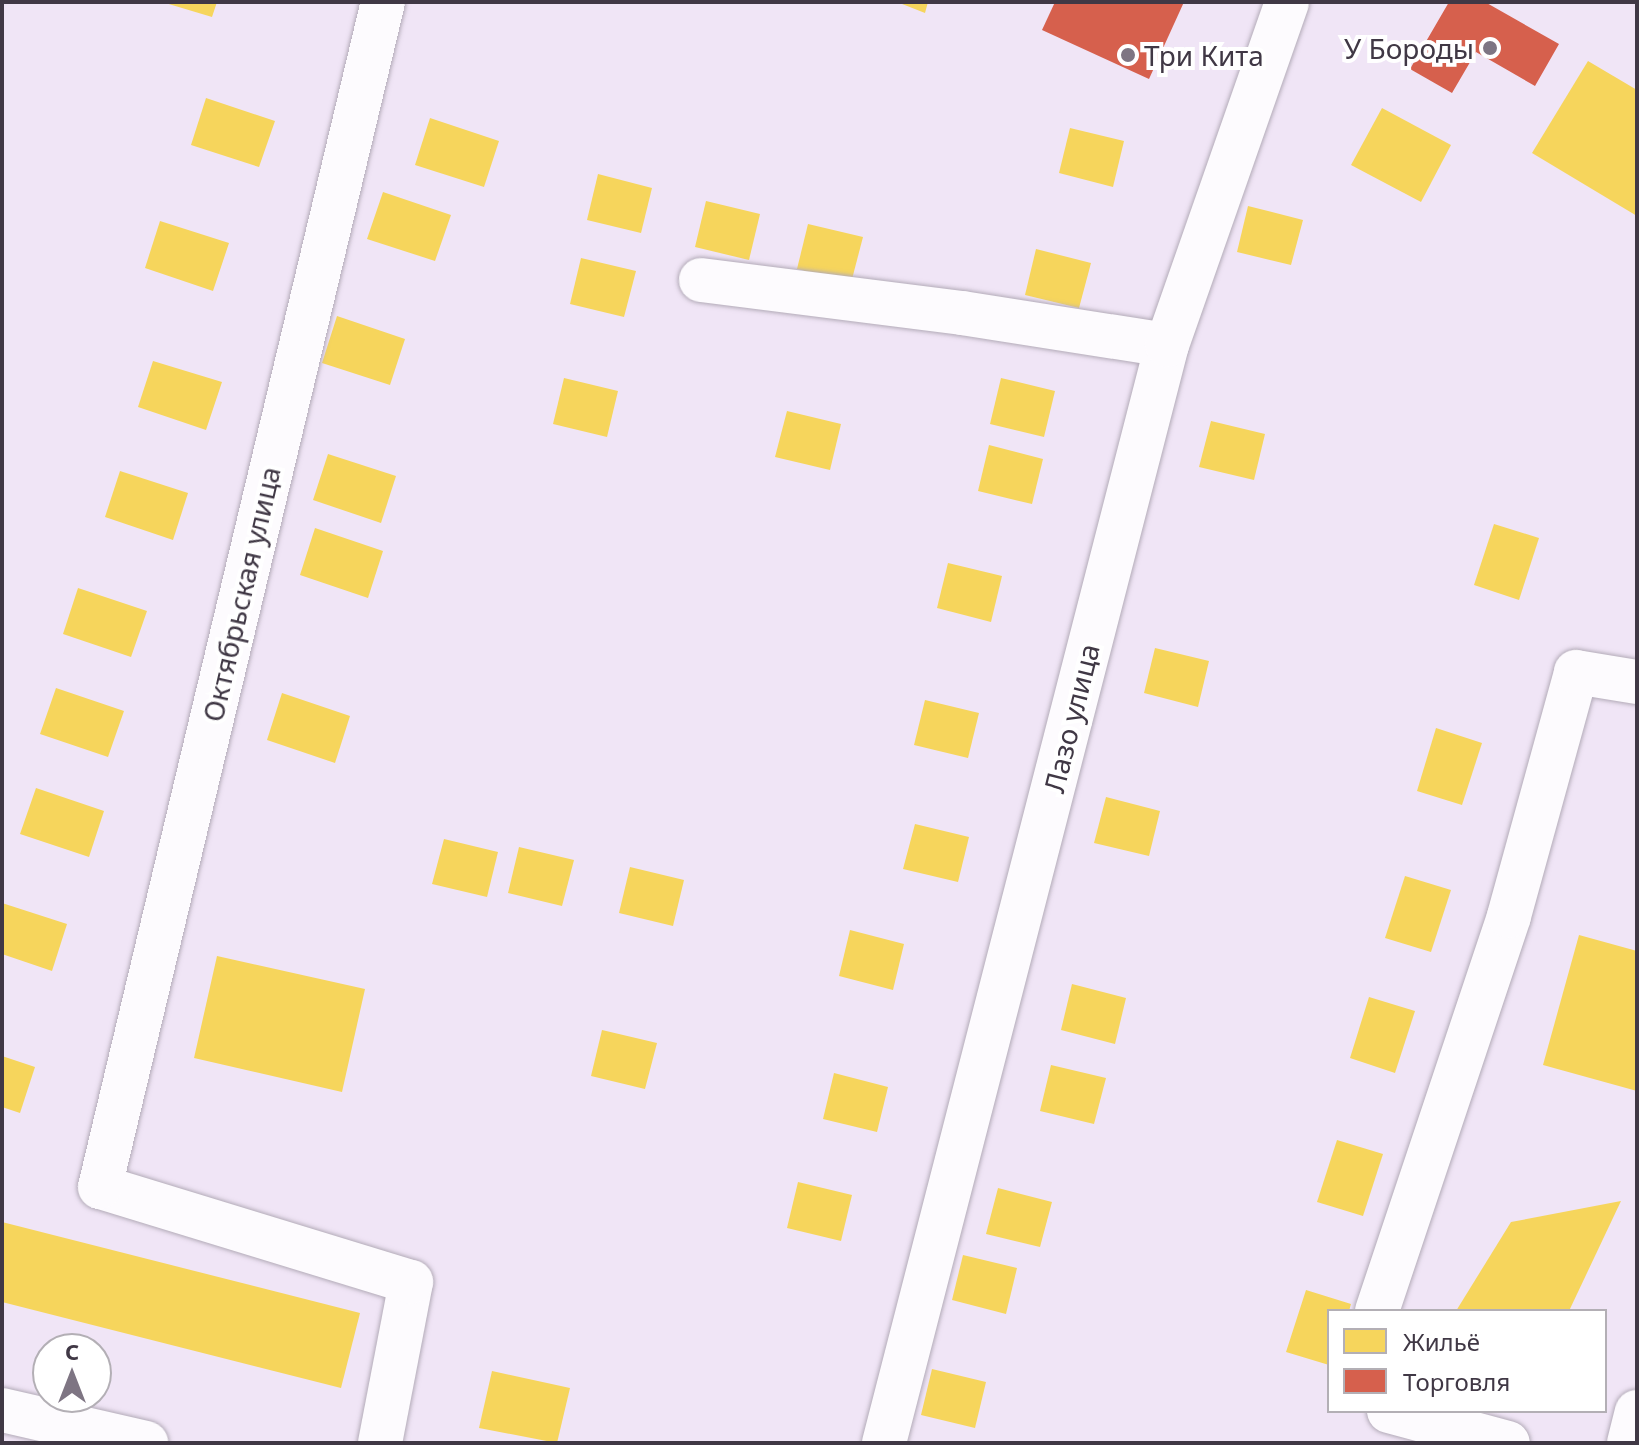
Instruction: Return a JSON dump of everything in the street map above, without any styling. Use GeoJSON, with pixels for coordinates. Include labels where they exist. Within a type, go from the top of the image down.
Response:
{"type":"FeatureCollection","features":[{"type":"Feature","properties":{"kind":"street","name":"Октябрьская улица"},"geometry":{"type":"LineString","coordinates":[[380,1443],[411,1282],[100,1187],[383,2]]}},
{"type":"Feature","properties":{"kind":"street","name":"Лазо улица"},"geometry":{"type":"LineString","coordinates":[[884,1443],[1167,345],[1287,2]]}},
{"type":"Feature","properties":{"kind":"street"},"geometry":{"type":"LineString","coordinates":[[701,280],[962,313],[1167,345]]}},
{"type":"Feature","properties":{"kind":"street"},"geometry":{"type":"LineString","coordinates":[[1378,1309],[1509,916],[1576,672],[1637,682]]}},
{"type":"Feature","properties":{"kind":"street"},"geometry":{"type":"LineString","coordinates":[[1629,1443],[1637,1412]]}},
{"type":"Feature","properties":{"kind":"street"},"geometry":{"type":"LineString","coordinates":[[1396,1413],[1508,1443]]}},
{"type":"Feature","properties":{"kind":"street"},"geometry":{"type":"LineString","coordinates":[[23,1424],[146,1443]]}},
{"type":"Feature","properties":{"kind":"building: Жильё"},"geometry":{"type":"Polygon","coordinates":[[[162,2],[217,2],[212,17],[162,2]]]}},
{"type":"Feature","properties":{"kind":"building: Жильё"},"geometry":{"type":"Polygon","coordinates":[[[897,2],[928,2],[925,13],[897,2]]]}},
{"type":"Feature","properties":{"kind":"building: Жильё"},"geometry":{"type":"Polygon","coordinates":[[[1588,61],[1637,90],[1637,216],[1532,153],[1588,61]]]}},
{"type":"Feature","properties":{"kind":"building: Жильё"},"geometry":{"type":"Polygon","coordinates":[[[206,98],[275,121],[259,167],[191,145],[206,98]]]}},
{"type":"Feature","properties":{"kind":"building: Жильё"},"geometry":{"type":"Polygon","coordinates":[[[1382,108],[1451,145],[1421,202],[1351,165],[1382,108]]]}},
{"type":"Feature","properties":{"kind":"building: Жильё"},"geometry":{"type":"Polygon","coordinates":[[[430,118],[499,141],[484,187],[415,165],[430,118]]]}},
{"type":"Feature","properties":{"kind":"building: Жильё"},"geometry":{"type":"Polygon","coordinates":[[[1070,128],[1124,141],[1113,187],[1059,173],[1070,128]]]}},
{"type":"Feature","properties":{"kind":"building: Жильё"},"geometry":{"type":"Polygon","coordinates":[[[598,174],[652,188],[641,233],[587,220],[598,174]]]}},
{"type":"Feature","properties":{"kind":"building: Жильё"},"geometry":{"type":"Polygon","coordinates":[[[383,192],[451,215],[435,261],[367,239],[383,192]]]}},
{"type":"Feature","properties":{"kind":"building: Жильё"},"geometry":{"type":"Polygon","coordinates":[[[706,201],[760,214],[749,260],[695,247],[706,201]]]}},
{"type":"Feature","properties":{"kind":"building: Жильё"},"geometry":{"type":"Polygon","coordinates":[[[1248,206],[1303,220],[1291,265],[1237,252],[1248,206]]]}},
{"type":"Feature","properties":{"kind":"building: Жильё"},"geometry":{"type":"Polygon","coordinates":[[[160,221],[229,243],[213,291],[145,268],[160,221]]]}},
{"type":"Feature","properties":{"kind":"building: Жильё"},"geometry":{"type":"Polygon","coordinates":[[[808,224],[863,237],[851,283],[797,269],[808,224]]]}},
{"type":"Feature","properties":{"kind":"building: Жильё"},"geometry":{"type":"Polygon","coordinates":[[[1036,249],[1091,263],[1079,308],[1025,295],[1036,249]]]}},
{"type":"Feature","properties":{"kind":"building: Жильё"},"geometry":{"type":"Polygon","coordinates":[[[581,258],[636,271],[624,317],[570,304],[581,258]]]}},
{"type":"Feature","properties":{"kind":"building: Жильё"},"geometry":{"type":"Polygon","coordinates":[[[337,316],[405,339],[390,385],[322,363],[337,316]]]}},
{"type":"Feature","properties":{"kind":"building: Жильё"},"geometry":{"type":"Polygon","coordinates":[[[153,361],[222,382],[206,430],[138,407],[153,361]]]}},
{"type":"Feature","properties":{"kind":"building: Жильё"},"geometry":{"type":"Polygon","coordinates":[[[564,378],[618,391],[607,437],[553,424],[564,378]]]}},
{"type":"Feature","properties":{"kind":"building: Жильё"},"geometry":{"type":"Polygon","coordinates":[[[1001,378],[1055,391],[1044,437],[990,424],[1001,378]]]}},
{"type":"Feature","properties":{"kind":"building: Жильё"},"geometry":{"type":"Polygon","coordinates":[[[787,411],[841,424],[830,470],[775,457],[787,411]]]}},
{"type":"Feature","properties":{"kind":"building: Жильё"},"geometry":{"type":"Polygon","coordinates":[[[1211,421],[1265,434],[1254,480],[1199,467],[1211,421]]]}},
{"type":"Feature","properties":{"kind":"building: Жильё"},"geometry":{"type":"Polygon","coordinates":[[[989,445],[1043,459],[1032,504],[978,491],[989,445]]]}},
{"type":"Feature","properties":{"kind":"building: Жильё"},"geometry":{"type":"Polygon","coordinates":[[[328,454],[396,476],[381,523],[313,500],[328,454]]]}},
{"type":"Feature","properties":{"kind":"building: Жильё"},"geometry":{"type":"Polygon","coordinates":[[[120,471],[188,493],[173,540],[105,517],[120,471]]]}},
{"type":"Feature","properties":{"kind":"building: Жильё"},"geometry":{"type":"Polygon","coordinates":[[[1494,524],[1539,538],[1519,600],[1474,585],[1494,524]]]}},
{"type":"Feature","properties":{"kind":"building: Жильё"},"geometry":{"type":"Polygon","coordinates":[[[315,528],[383,551],[368,598],[300,575],[315,528]]]}},
{"type":"Feature","properties":{"kind":"building: Жильё"},"geometry":{"type":"Polygon","coordinates":[[[948,563],[1002,576],[991,622],[937,608],[948,563]]]}},
{"type":"Feature","properties":{"kind":"building: Жильё"},"geometry":{"type":"Polygon","coordinates":[[[78,588],[147,611],[131,657],[63,634],[78,588]]]}},
{"type":"Feature","properties":{"kind":"building: Жильё"},"geometry":{"type":"Polygon","coordinates":[[[1155,648],[1209,661],[1198,707],[1144,693],[1155,648]]]}},
{"type":"Feature","properties":{"kind":"building: Жильё"},"geometry":{"type":"Polygon","coordinates":[[[56,688],[124,711],[108,757],[40,734],[56,688]]]}},
{"type":"Feature","properties":{"kind":"building: Жильё"},"geometry":{"type":"Polygon","coordinates":[[[282,693],[350,716],[335,763],[267,740],[282,693]]]}},
{"type":"Feature","properties":{"kind":"building: Жильё"},"geometry":{"type":"Polygon","coordinates":[[[925,700],[979,713],[968,758],[914,745],[925,700]]]}},
{"type":"Feature","properties":{"kind":"building: Жильё"},"geometry":{"type":"Polygon","coordinates":[[[1436,728],[1482,743],[1462,805],[1417,791],[1436,728]]]}},
{"type":"Feature","properties":{"kind":"building: Жильё"},"geometry":{"type":"Polygon","coordinates":[[[36,788],[104,811],[89,857],[20,834],[36,788]]]}},
{"type":"Feature","properties":{"kind":"building: Жильё"},"geometry":{"type":"Polygon","coordinates":[[[1106,797],[1160,811],[1149,856],[1094,843],[1106,797]]]}},
{"type":"Feature","properties":{"kind":"building: Жильё"},"geometry":{"type":"Polygon","coordinates":[[[915,824],[969,837],[958,882],[903,869],[915,824]]]}},
{"type":"Feature","properties":{"kind":"building: Жильё"},"geometry":{"type":"Polygon","coordinates":[[[444,839],[498,852],[487,897],[432,884],[444,839]]]}},
{"type":"Feature","properties":{"kind":"building: Жильё"},"geometry":{"type":"Polygon","coordinates":[[[519,847],[574,860],[562,906],[508,893],[519,847]]]}},
{"type":"Feature","properties":{"kind":"building: Жильё"},"geometry":{"type":"Polygon","coordinates":[[[630,867],[684,880],[673,926],[619,913],[630,867]]]}},
{"type":"Feature","properties":{"kind":"building: Жильё"},"geometry":{"type":"Polygon","coordinates":[[[1405,876],[1451,890],[1431,952],[1385,938],[1405,876]]]}},
{"type":"Feature","properties":{"kind":"building: Жильё"},"geometry":{"type":"Polygon","coordinates":[[[2,903],[67,924],[52,971],[2,954],[2,903]]]}},
{"type":"Feature","properties":{"kind":"building: Жильё"},"geometry":{"type":"Polygon","coordinates":[[[850,930],[904,944],[893,990],[839,976],[850,930]]]}},
{"type":"Feature","properties":{"kind":"building: Жильё"},"geometry":{"type":"Polygon","coordinates":[[[1579,935],[1637,951],[1637,1091],[1543,1065],[1579,935]]]}},
{"type":"Feature","properties":{"kind":"building: Жильё"},"geometry":{"type":"Polygon","coordinates":[[[217,956],[365,989],[342,1092],[194,1058],[217,956]]]}},
{"type":"Feature","properties":{"kind":"building: Жильё"},"geometry":{"type":"Polygon","coordinates":[[[1072,984],[1126,998],[1115,1044],[1061,1030],[1072,984]]]}},
{"type":"Feature","properties":{"kind":"building: Жильё"},"geometry":{"type":"Polygon","coordinates":[[[1369,997],[1415,1011],[1395,1073],[1350,1058],[1369,997]]]}},
{"type":"Feature","properties":{"kind":"building: Жильё"},"geometry":{"type":"Polygon","coordinates":[[[602,1030],[657,1043],[645,1089],[591,1076],[602,1030]]]}},
{"type":"Feature","properties":{"kind":"building: Жильё"},"geometry":{"type":"Polygon","coordinates":[[[2,1056],[35,1067],[20,1113],[2,1107],[2,1056]]]}},
{"type":"Feature","properties":{"kind":"building: Жильё"},"geometry":{"type":"Polygon","coordinates":[[[1051,1065],[1106,1078],[1094,1124],[1040,1111],[1051,1065]]]}},
{"type":"Feature","properties":{"kind":"building: Жильё"},"geometry":{"type":"Polygon","coordinates":[[[834,1073],[888,1087],[877,1132],[823,1119],[834,1073]]]}},
{"type":"Feature","properties":{"kind":"building: Жильё"},"geometry":{"type":"Polygon","coordinates":[[[1337,1140],[1383,1154],[1363,1216],[1317,1202],[1337,1140]]]}},
{"type":"Feature","properties":{"kind":"building: Жильё"},"geometry":{"type":"Polygon","coordinates":[[[798,1182],[852,1195],[841,1241],[787,1228],[798,1182]]]}},
{"type":"Feature","properties":{"kind":"building: Жильё"},"geometry":{"type":"Polygon","coordinates":[[[998,1188],[1052,1202],[1040,1247],[986,1234],[998,1188]]]}},
{"type":"Feature","properties":{"kind":"building: Жильё"},"geometry":{"type":"Polygon","coordinates":[[[1621,1201],[1570,1309],[1457,1309],[1511,1222],[1621,1201]]]}},
{"type":"Feature","properties":{"kind":"building: Жильё"},"geometry":{"type":"Polygon","coordinates":[[[2,1222],[360,1313],[341,1388],[2,1302],[2,1222]]]}},
{"type":"Feature","properties":{"kind":"building: Жильё"},"geometry":{"type":"Polygon","coordinates":[[[963,1255],[1017,1268],[1006,1314],[952,1300],[963,1255]]]}},
{"type":"Feature","properties":{"kind":"building: Жильё"},"geometry":{"type":"Polygon","coordinates":[[[1306,1290],[1351,1304],[1350,1309],[1327,1309],[1327,1364],[1286,1352],[1306,1290]]]}},
{"type":"Feature","properties":{"kind":"building: Жильё"},"geometry":{"type":"Polygon","coordinates":[[[932,1369],[986,1382],[975,1428],[921,1415],[932,1369]]]}},
{"type":"Feature","properties":{"kind":"building: Жильё"},"geometry":{"type":"Polygon","coordinates":[[[492,1371],[570,1388],[557,1443],[479,1428],[492,1371]]]}},
{"type":"Feature","properties":{"kind":"building: Торговля","name":"Три Кита"},"geometry":{"type":"Polygon","coordinates":[[[1055,2],[1184,2],[1149,79],[1042,30],[1055,2]]]}},
{"type":"Feature","properties":{"kind":"building: Торговля","name":"У Бороды"},"geometry":{"type":"Polygon","coordinates":[[[1449,2],[1485,2],[1559,44],[1535,86],[1476,52],[1452,93],[1410,69],[1449,2]]]}},
{"type":"Feature","properties":{"kind":"place","name":"У Бороды"},"geometry":{"type":"Point","coordinates":[1490,48]}},
{"type":"Feature","properties":{"kind":"place","name":"Три Кита"},"geometry":{"type":"Point","coordinates":[1128,55]}}]}
